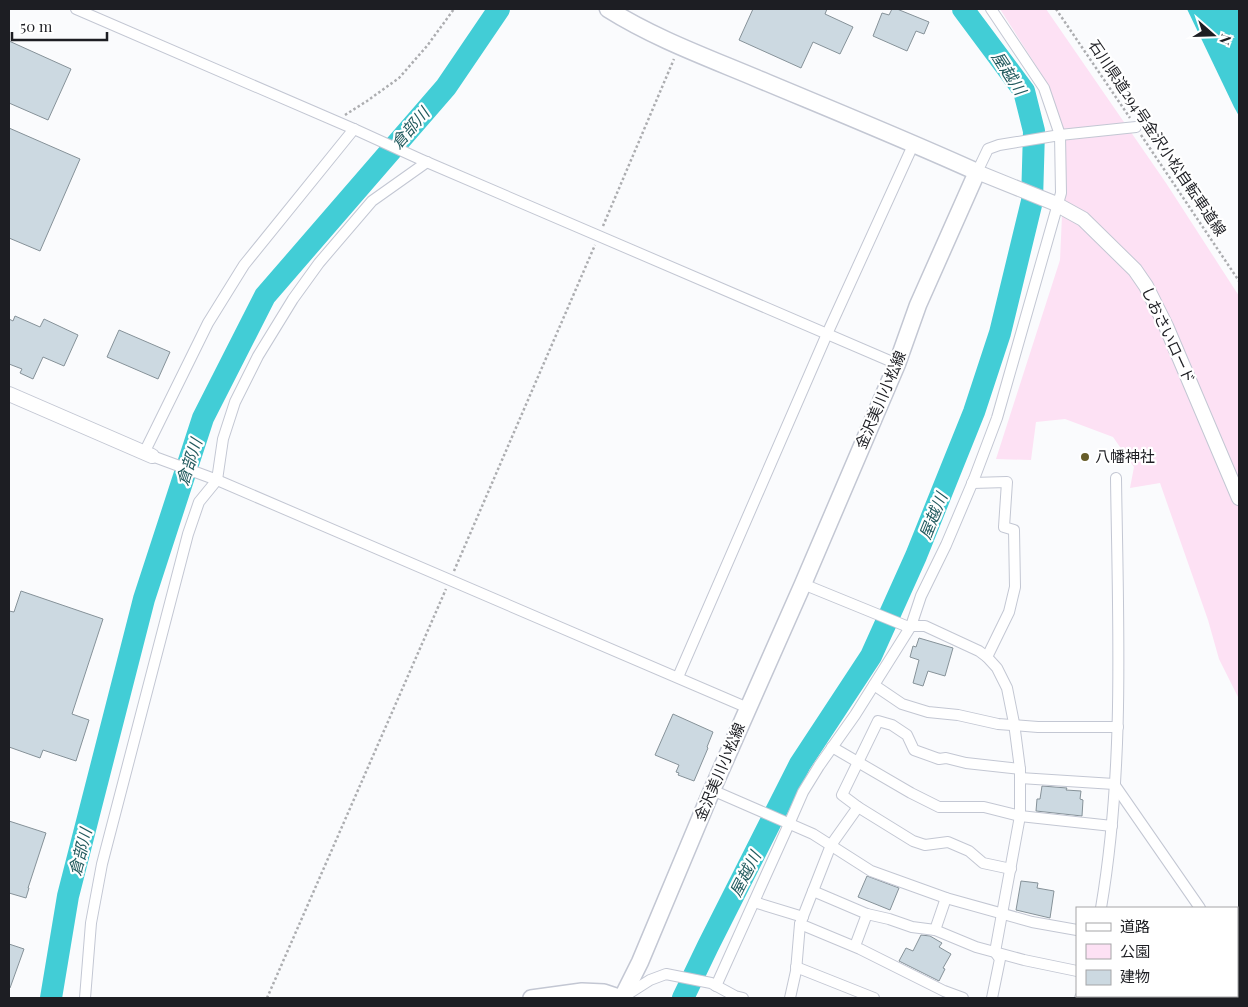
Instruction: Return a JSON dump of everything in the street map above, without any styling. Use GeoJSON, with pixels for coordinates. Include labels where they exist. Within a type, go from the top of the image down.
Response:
{"type":"FeatureCollection","features":[{"type":"Feature","properties":{"kind":"main road"},"geometry":{"type":"LineString","coordinates":[[608,9],[625,20],[680,46],[914,143],[977,172]]}},
{"type":"Feature","properties":{"kind":"main road","name":"金沢美川小松線"},"geometry":{"type":"LineString","coordinates":[[622,998],[640,962],[712,790],[803,584],[897,364],[918,305],[977,172]]}},
{"type":"Feature","properties":{"kind":"main road"},"geometry":{"type":"LineString","coordinates":[[531,998],[582,990],[604,992],[622,998]]}},
{"type":"Feature","properties":{"kind":"street"},"geometry":{"type":"LineString","coordinates":[[76,9],[897,364]]}},
{"type":"Feature","properties":{"kind":"street"},"geometry":{"type":"LineString","coordinates":[[713,984],[754,902],[802,792],[855,715],[908,626],[946,545],[997,418],[1056,204],[1061,193],[1057,136],[1044,88],[991,9]]}},
{"type":"Feature","properties":{"kind":"street"},"geometry":{"type":"LineString","coordinates":[[977,172],[988,149],[1057,136],[1136,127]]}},
{"type":"Feature","properties":{"kind":"street"},"geometry":{"type":"LineString","coordinates":[[148,454],[208,323],[244,265],[354,129]]}},
{"type":"Feature","properties":{"kind":"street"},"geometry":{"type":"LineString","coordinates":[[678,677],[827,334],[914,143]]}},
{"type":"Feature","properties":{"kind":"street"},"geometry":{"type":"LineString","coordinates":[[85,998],[92,923],[102,864],[188,534],[199,502],[212,478],[235,402],[258,356],[293,299],[319,263],[372,201],[424,161]]}},
{"type":"Feature","properties":{"kind":"street","name":"しおさいロード"},"geometry":{"type":"LineString","coordinates":[[977,172],[1056,204],[1083,219],[1136,270],[1166,326],[1239,498]]}},
{"type":"Feature","properties":{"kind":"street"},"geometry":{"type":"LineString","coordinates":[[9,394],[148,454],[212,478],[748,708]]}},
{"type":"Feature","properties":{"kind":"street"},"geometry":{"type":"LineString","coordinates":[[1100,907],[1112,826],[1118,727],[1119,642],[1116,478]]}},
{"type":"Feature","properties":{"kind":"street"},"geometry":{"type":"LineString","coordinates":[[972,483],[1007,482],[1004,527],[1014,530],[1015,587],[1009,612],[987,657]]}},
{"type":"Feature","properties":{"kind":"street"},"geometry":{"type":"LineString","coordinates":[[803,584],[908,626],[925,626],[979,651],[997,668],[1007,688],[1020,774],[1020,816],[995,952],[1000,959],[992,998]]}},
{"type":"Feature","properties":{"kind":"street"},"geometry":{"type":"LineString","coordinates":[[874,685],[902,704],[928,712],[958,715],[998,724],[1038,727],[1118,727]]}},
{"type":"Feature","properties":{"kind":"street"},"geometry":{"type":"LineString","coordinates":[[1011,870],[983,863],[969,851],[948,842],[925,845],[913,840],[858,807],[842,795],[878,721],[892,726],[907,735],[914,750],[939,759],[946,758],[1020,774],[1114,784],[1199,907]]}},
{"type":"Feature","properties":{"kind":"street"},"geometry":{"type":"LineString","coordinates":[[832,748],[939,807],[984,807],[1020,816],[1112,826]]}},
{"type":"Feature","properties":{"kind":"street"},"geometry":{"type":"LineString","coordinates":[[712,790],[813,834],[871,871],[946,898],[1032,922],[1076,930]]}},
{"type":"Feature","properties":{"kind":"street"},"geometry":{"type":"LineString","coordinates":[[790,998],[802,920],[831,845],[858,807]]}},
{"type":"Feature","properties":{"kind":"street"},"geometry":{"type":"LineString","coordinates":[[813,891],[867,914],[912,927],[935,930],[976,947],[1024,960],[1076,971]]}},
{"type":"Feature","properties":{"kind":"street"},"geometry":{"type":"LineString","coordinates":[[935,930],[946,898]]}},
{"type":"Feature","properties":{"kind":"street"},"geometry":{"type":"LineString","coordinates":[[754,902],[802,920],[944,992],[962,998]]}},
{"type":"Feature","properties":{"kind":"street"},"geometry":{"type":"LineString","coordinates":[[854,946],[867,914]]}},
{"type":"Feature","properties":{"kind":"street"},"geometry":{"type":"LineString","coordinates":[[796,967],[874,998]]}},
{"type":"Feature","properties":{"kind":"street"},"geometry":{"type":"LineString","coordinates":[[622,998],[650,980],[666,974],[713,984],[735,996],[743,998]]}},
{"type":"Feature","properties":{"kind":"path"},"geometry":{"type":"LineString","coordinates":[[344,116],[399,78],[427,46],[454,9]]}},
{"type":"Feature","properties":{"kind":"path","name":"石川県道294号金沢小松自転車道線"},"geometry":{"type":"LineString","coordinates":[[1056,9],[1239,281]]}},
{"type":"Feature","properties":{"kind":"path"},"geometry":{"type":"LineString","coordinates":[[268,998],[680,46]]}},
{"type":"Feature","properties":{"kind":"green space"},"geometry":{"type":"Polygon","coordinates":[[[1000,9],[1046,9],[1166,183],[1239,296],[1239,699],[1219,659],[1208,620],[1160,483],[1130,488],[1134,467],[1113,437],[1065,419],[1036,422],[1031,460],[996,459],[1060,260],[1065,149],[1049,86],[1000,9]]]}},
{"type":"Feature","properties":{"kind":"water"},"geometry":{"type":"Polygon","coordinates":[[[1187,9],[1239,9],[1239,116],[1234,107],[1187,9]]]}},
{"type":"Feature","properties":{"kind":"building"},"geometry":{"type":"Polygon","coordinates":[[[753,9],[827,9],[825,14],[853,27],[840,54],[813,42],[801,68],[739,40],[753,9]]]}},
{"type":"Feature","properties":{"kind":"building"},"geometry":{"type":"Polygon","coordinates":[[[892,9],[897,9],[929,22],[924,34],[916,31],[907,51],[873,36],[882,13],[889,15],[892,9]]]}},
{"type":"Feature","properties":{"kind":"building"},"geometry":{"type":"Polygon","coordinates":[[[9,41],[71,69],[48,120],[9,103],[9,41]]]}},
{"type":"Feature","properties":{"kind":"building"},"geometry":{"type":"Polygon","coordinates":[[[9,128],[80,159],[40,251],[9,238],[9,128]]]}},
{"type":"Feature","properties":{"kind":"building"},"geometry":{"type":"Polygon","coordinates":[[[15,316],[40,327],[44,319],[78,335],[64,366],[43,357],[33,379],[20,373],[22,369],[9,364],[9,319],[13,321],[15,316]]]}},
{"type":"Feature","properties":{"kind":"building"},"geometry":{"type":"Polygon","coordinates":[[[119,330],[170,352],[158,379],[107,357],[119,330]]]}},
{"type":"Feature","properties":{"kind":"building"},"geometry":{"type":"Polygon","coordinates":[[[21,591],[103,619],[72,714],[89,720],[76,761],[43,750],[40,758],[9,747],[9,611],[14,612],[21,591]]]}},
{"type":"Feature","properties":{"kind":"building"},"geometry":{"type":"Polygon","coordinates":[[[919,638],[953,648],[945,676],[928,671],[923,686],[913,683],[919,660],[910,657],[913,646],[916,647],[919,638]]]}},
{"type":"Feature","properties":{"kind":"building"},"geometry":{"type":"Polygon","coordinates":[[[673,714],[713,732],[694,781],[678,775],[679,773],[676,772],[679,765],[655,755],[673,714]]]}},
{"type":"Feature","properties":{"kind":"building"},"geometry":{"type":"Polygon","coordinates":[[[1042,786],[1081,791],[1080,799],[1083,800],[1082,816],[1036,811],[1037,799],[1040,799],[1042,786]]]}},
{"type":"Feature","properties":{"kind":"building"},"geometry":{"type":"Polygon","coordinates":[[[9,821],[46,833],[26,898],[9,893],[9,821]]]}},
{"type":"Feature","properties":{"kind":"building"},"geometry":{"type":"Polygon","coordinates":[[[867,876],[899,888],[890,910],[858,897],[867,876]]]}},
{"type":"Feature","properties":{"kind":"building"},"geometry":{"type":"Polygon","coordinates":[[[1021,881],[1038,883],[1037,888],[1054,891],[1050,918],[1016,910],[1021,881]]]}},
{"type":"Feature","properties":{"kind":"building"},"geometry":{"type":"Polygon","coordinates":[[[921,935],[930,936],[942,943],[939,947],[951,954],[943,968],[945,969],[939,981],[899,961],[906,948],[913,951],[921,935]]]}},
{"type":"Feature","properties":{"kind":"building"},"geometry":{"type":"Polygon","coordinates":[[[9,944],[24,949],[10,988],[9,988],[9,944]]]}},
{"type":"Feature","properties":{"kind":"waterway","name":"倉部川"},"geometry":{"type":"LineString","coordinates":[[51,998],[68,896],[144,599],[203,418],[265,296],[446,87],[499,9]]}},
{"type":"Feature","properties":{"kind":"waterway","name":"屋越川"},"geometry":{"type":"LineString","coordinates":[[683,998],[800,764],[871,656],[916,556],[974,412],[1000,333],[1032,201],[1034,131],[1024,91],[963,9]]}},
{"type":"Feature","properties":{"kind":"place","name":"八幡神社"},"geometry":{"type":"Point","coordinates":[1085,457]}}]}
